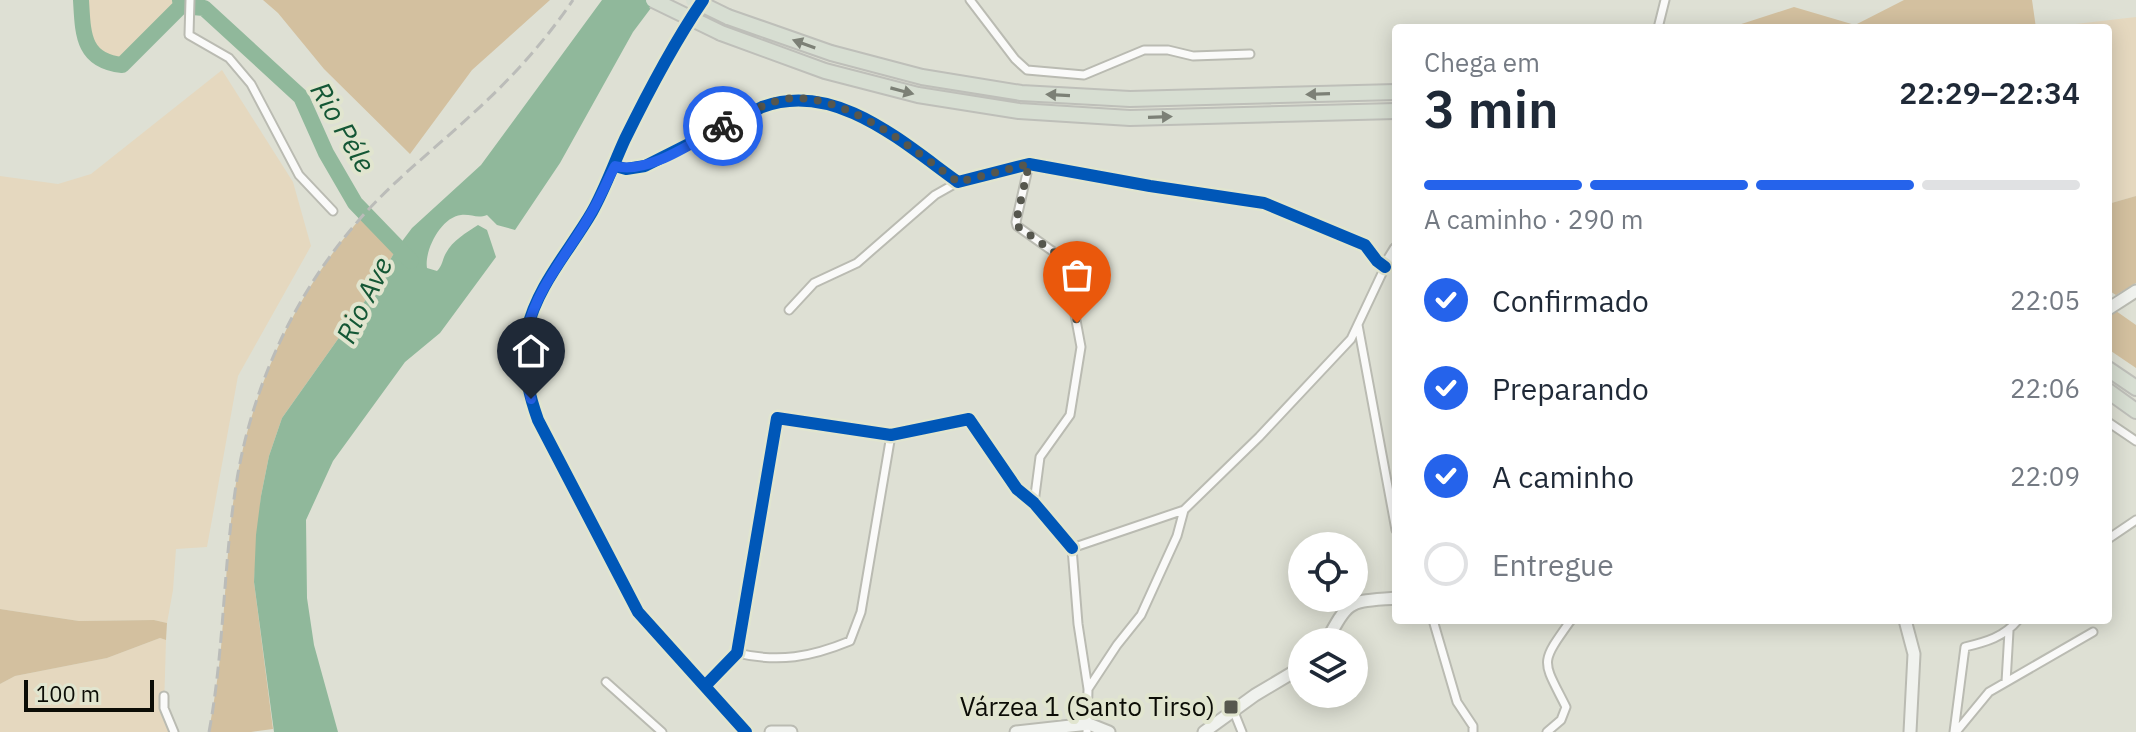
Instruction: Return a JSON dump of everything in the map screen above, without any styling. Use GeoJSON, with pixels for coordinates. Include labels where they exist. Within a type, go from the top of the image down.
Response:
{"type":"FeatureCollection","features":[{"type":"Feature","properties":{"kind":"highway"},"geometry":{"type":"LineString","coordinates":[[653,0],[721,33],[825,71],[918,95],[1019,111],[1130,118],[1392,111]]}},
{"type":"Feature","properties":{"kind":"highway"},"geometry":{"type":"LineString","coordinates":[[693,0],[728,17],[831,53],[922,77],[1021,93],[1130,99],[1392,92]]}},
{"type":"Feature","properties":{"kind":"highway"},"geometry":{"type":"LineString","coordinates":[[2112,372],[2136,388]]}},
{"type":"Feature","properties":{"kind":"highway"},"geometry":{"type":"LineString","coordinates":[[2112,394],[2136,411]]}},
{"type":"Feature","properties":{"kind":"street"},"geometry":{"type":"LineString","coordinates":[[190,0],[189,35],[229,58],[251,84],[299,175],[333,211]]}},
{"type":"Feature","properties":{"kind":"street"},"geometry":{"type":"LineString","coordinates":[[703,0],[676,42],[593,210],[535,306],[526,333],[526,377],[538,420],[638,612],[746,732]]}},
{"type":"Feature","properties":{"kind":"street"},"geometry":{"type":"LineString","coordinates":[[970,0],[1027,70],[1084,75],[1144,50],[1168,50],[1193,56],[1250,54]]}},
{"type":"Feature","properties":{"kind":"street"},"geometry":{"type":"LineString","coordinates":[[1659,24],[1665,0]]}},
{"type":"Feature","properties":{"kind":"street"},"geometry":{"type":"LineString","coordinates":[[615,166],[626,169],[645,166],[782,100],[813,100],[835,105],[867,120],[958,182]]}},
{"type":"Feature","properties":{"kind":"street"},"geometry":{"type":"LineString","coordinates":[[1029,164],[1017,226],[1058,255],[1074,299],[1081,347],[1070,415],[1040,457],[1034,503]]}},
{"type":"Feature","properties":{"kind":"street"},"geometry":{"type":"LineString","coordinates":[[789,310],[814,283],[857,263],[935,195],[958,182],[1029,164],[1264,203],[1365,245],[1385,267]]}},
{"type":"Feature","properties":{"kind":"street"},"geometry":{"type":"LineString","coordinates":[[1072,548],[1184,510],[1259,437],[1351,339],[1392,256]]}},
{"type":"Feature","properties":{"kind":"street"},"geometry":{"type":"LineString","coordinates":[[2112,306],[2136,291]]}},
{"type":"Feature","properties":{"kind":"street"},"geometry":{"type":"LineString","coordinates":[[1358,325],[1392,508]]}},
{"type":"Feature","properties":{"kind":"street"},"geometry":{"type":"LineString","coordinates":[[705,686],[737,653],[777,418],[891,435],[969,419],[1017,489],[1034,503],[1072,548],[1078,624],[1088,689],[1088,728]]}},
{"type":"Feature","properties":{"kind":"street"},"geometry":{"type":"LineString","coordinates":[[2112,425],[2136,441]]}},
{"type":"Feature","properties":{"kind":"street"},"geometry":{"type":"LineString","coordinates":[[737,653],[760,659],[816,655],[850,641],[861,612],[891,435]]}},
{"type":"Feature","properties":{"kind":"street"},"geometry":{"type":"LineString","coordinates":[[1088,689],[1141,615],[1177,536],[1184,510]]}},
{"type":"Feature","properties":{"kind":"street"},"geometry":{"type":"LineString","coordinates":[[2112,536],[2136,520]]}},
{"type":"Feature","properties":{"kind":"street"},"geometry":{"type":"LineString","coordinates":[[1334,628],[1344,609],[1358,600],[1392,598]]}},
{"type":"Feature","properties":{"kind":"street"},"geometry":{"type":"LineString","coordinates":[[1434,624],[1457,702],[1473,726],[1473,732]]}},
{"type":"Feature","properties":{"kind":"street"},"geometry":{"type":"LineString","coordinates":[[1547,732],[1561,720],[1566,707],[1546,668],[1546,658],[1568,624]]}},
{"type":"Feature","properties":{"kind":"street"},"geometry":{"type":"LineString","coordinates":[[1906,624],[1914,654],[1910,732]]}},
{"type":"Feature","properties":{"kind":"street"},"geometry":{"type":"LineString","coordinates":[[1955,732],[1965,647],[1989,641],[2009,631],[2015,624]]}},
{"type":"Feature","properties":{"kind":"street"},"geometry":{"type":"LineString","coordinates":[[2006,682],[2009,631]]}},
{"type":"Feature","properties":{"kind":"street"},"geometry":{"type":"LineString","coordinates":[[1955,732],[1989,692],[2093,632]]}},
{"type":"Feature","properties":{"kind":"street"},"geometry":{"type":"LineString","coordinates":[[1204,732],[1288,675]]}},
{"type":"Feature","properties":{"kind":"street"},"geometry":{"type":"LineString","coordinates":[[606,682],[662,732]]}},
{"type":"Feature","properties":{"kind":"street"},"geometry":{"type":"LineString","coordinates":[[164,696],[164,708],[174,732]]}},
{"type":"Feature","properties":{"kind":"street"},"geometry":{"type":"LineString","coordinates":[[1234,712],[1242,732]]}},
{"type":"Feature","properties":{"kind":"street"},"geometry":{"type":"LineString","coordinates":[[1016,732],[1088,728],[1109,732]]}},
{"type":"Feature","properties":{"kind":"street"},"geometry":{"type":"LineString","coordinates":[[771,732],[791,732]]}},
{"type":"Feature","properties":{"kind":"shaded area"},"geometry":{"type":"Polygon","coordinates":[[[81,0],[180,0],[181,6],[122,65],[99,58],[92,51],[85,34],[81,0]]]}},
{"type":"Feature","properties":{"kind":"shaded area"},"geometry":{"type":"Polygon","coordinates":[[[263,0],[550,0],[472,70],[410,154],[324,69],[278,13],[263,0]]]}},
{"type":"Feature","properties":{"kind":"shaded area"},"geometry":{"type":"Polygon","coordinates":[[[602,0],[657,0],[633,32],[560,163],[515,230],[497,225],[487,215],[461,215],[447,222],[435,236],[428,253],[427,268],[437,271],[452,245],[478,225],[487,230],[496,257],[440,333],[405,362],[333,461],[306,520],[307,598],[314,645],[338,732],[274,732],[254,582],[261,496],[269,456],[282,418],[372,291],[412,228],[481,165],[602,0]]]}},
{"type":"Feature","properties":{"kind":"shaded area"},"geometry":{"type":"Polygon","coordinates":[[[1904,0],[2032,0],[2035,24],[1857,24],[1904,0]]]}},
{"type":"Feature","properties":{"kind":"shaded area"},"geometry":{"type":"Polygon","coordinates":[[[1794,7],[1852,24],[1741,24],[1794,7]]]}},
{"type":"Feature","properties":{"kind":"shaded area"},"geometry":{"type":"Polygon","coordinates":[[[2136,17],[2136,196],[2112,203],[2112,24],[2076,24],[2136,17]]]}},
{"type":"Feature","properties":{"kind":"shaded area"},"geometry":{"type":"Polygon","coordinates":[[[222,70],[293,182],[311,246],[238,376],[207,547],[176,549],[167,623],[154,620],[79,621],[0,609],[0,176],[58,184],[91,174],[222,70]]]}},
{"type":"Feature","properties":{"kind":"shaded area"},"geometry":{"type":"Polygon","coordinates":[[[2136,196],[2136,283],[2116,295],[2112,292],[2112,203],[2136,196]]]}},
{"type":"Feature","properties":{"kind":"shaded area"},"geometry":{"type":"Polygon","coordinates":[[[367,211],[397,248],[372,291],[282,418],[269,456],[261,496],[254,582],[273,729],[209,732],[220,660],[235,489],[253,413],[281,340],[299,305],[342,241],[367,211]]]}},
{"type":"Feature","properties":{"kind":"shaded area"},"geometry":{"type":"Polygon","coordinates":[[[2116,311],[2136,325],[2136,368],[2112,352],[2112,314],[2116,311]]]}},
{"type":"Feature","properties":{"kind":"shaded area"},"geometry":{"type":"Polygon","coordinates":[[[0,609],[79,621],[154,620],[167,623],[166,640],[160,638],[107,658],[15,676],[0,684],[0,609]]]}},
{"type":"Feature","properties":{"kind":"shaded area"},"geometry":{"type":"Polygon","coordinates":[[[160,638],[166,640],[164,708],[174,732],[0,732],[0,684],[15,676],[107,658],[160,638]]]}},
{"type":"Feature","properties":{"kind":"waterway","name":"Rio Péle"},"geometry":{"type":"LineString","coordinates":[[81,0],[84,34],[92,51],[99,58],[122,65],[181,6]]}},
{"type":"Feature","properties":{"kind":"waterway","name":"Rio Péle"},"geometry":{"type":"LineString","coordinates":[[180,0],[181,6],[204,8],[301,97],[326,153],[355,203],[411,261]]}},
{"type":"Feature","properties":{"kind":"railway"},"geometry":{"type":"LineString","coordinates":[[209,732],[218,672],[235,492],[242,455],[263,382],[294,313],[335,249],[359,220],[511,76],[550,32],[573,0]]}},
{"type":"Feature","properties":{"kind":"cycle path"},"geometry":{"type":"LineString","coordinates":[[703,0],[652,86],[592,212],[538,298],[527,330],[525,364],[538,420],[638,612],[746,732]]}},
{"type":"Feature","properties":{"kind":"cycle path"},"geometry":{"type":"LineString","coordinates":[[615,166],[626,169],[645,166],[762,107],[789,101],[816,102],[866,119],[958,182],[1029,164],[1264,203],[1365,245],[1385,267]]}},
{"type":"Feature","properties":{"kind":"cycle path"},"geometry":{"type":"LineString","coordinates":[[705,686],[737,653],[777,418],[891,435],[969,419],[1017,489],[1034,503],[1072,548]]}},
{"type":"Feature","properties":{"kind":"way so far"},"geometry":{"type":"LineString","coordinates":[[723,126],[782,100],[813,100],[835,105],[867,120],[958,182],[1029,164],[1017,226],[1058,255],[1068,277],[1077,323]]}},
{"type":"Feature","properties":{"kind":"place","name":"Várzea 1 (Santo Tirso)"},"geometry":{"type":"Point","coordinates":[1231,707]}},
{"type":"Feature","properties":{"kind":"route"},"geometry":{"type":"LineString","coordinates":[[531,399],[524,354],[531,315],[593,210],[615,166],[626,169],[645,166],[723,126]]}},
{"type":"Feature","properties":{"kind":"water label","name":"Rio Ave"},"geometry":{"type":"Point","coordinates":[364,300]}}]}
